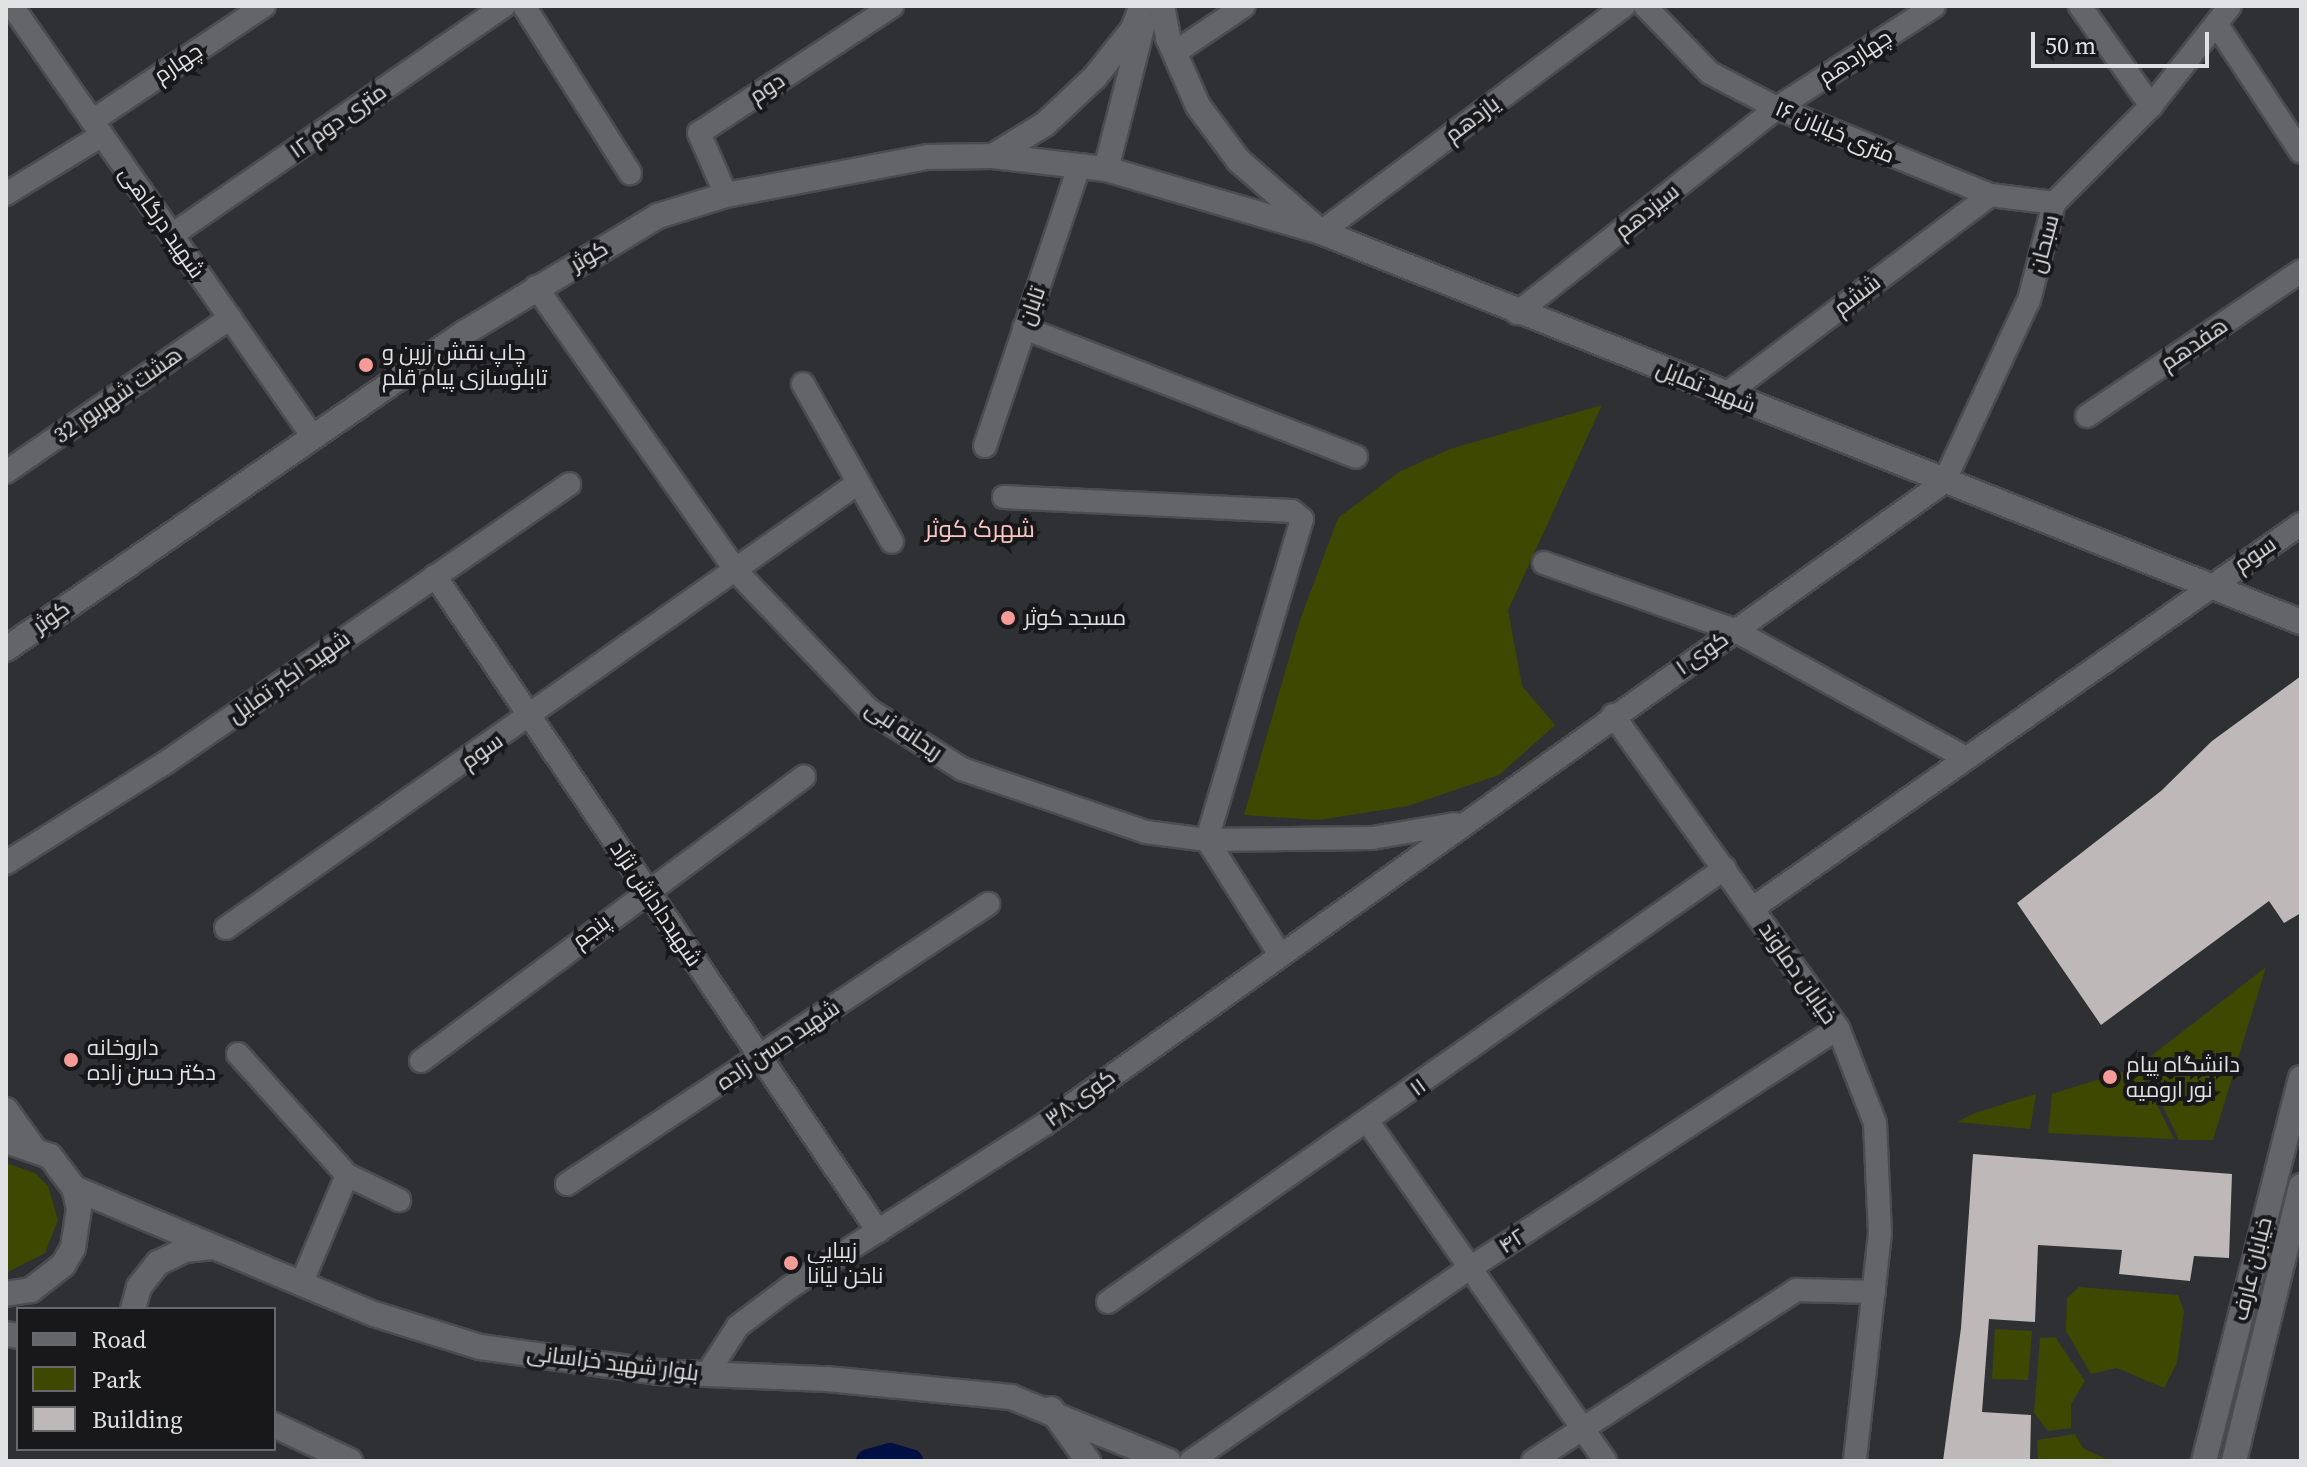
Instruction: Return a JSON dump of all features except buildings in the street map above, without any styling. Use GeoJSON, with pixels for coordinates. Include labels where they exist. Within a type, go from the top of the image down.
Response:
{"type":"FeatureCollection","features":[{"type":"Feature","properties":{"kind":"street","name":"شهید درگاهی"},"geometry":{"type":"LineString","coordinates":[[12,6],[313,437]]}},
{"type":"Feature","properties":{"kind":"street","name":"چهارم"},"geometry":{"type":"LineString","coordinates":[[6,194],[264,6]]}},
{"type":"Feature","properties":{"kind":"street","name":"۱۲ متری دوم"},"geometry":{"type":"LineString","coordinates":[[172,235],[504,6]]}},
{"type":"Feature","properties":{"kind":"street"},"geometry":{"type":"LineString","coordinates":[[524,6],[630,173]]}},
{"type":"Feature","properties":{"kind":"street","name":"دوم"},"geometry":{"type":"LineString","coordinates":[[726,195],[699,133],[892,6]]}},
{"type":"Feature","properties":{"kind":"street"},"geometry":{"type":"LineString","coordinates":[[993,156],[1045,124],[1095,77],[1133,29],[1145,6]]}},
{"type":"Feature","properties":{"kind":"street"},"geometry":{"type":"LineString","coordinates":[[1106,169],[1145,6]]}},
{"type":"Feature","properties":{"kind":"street"},"geometry":{"type":"LineString","coordinates":[[1162,6],[1174,53],[1198,106],[1239,161],[1321,232]]}},
{"type":"Feature","properties":{"kind":"street"},"geometry":{"type":"LineString","coordinates":[[1174,53],[1244,6]]}},
{"type":"Feature","properties":{"kind":"street","name":"یازدهم"},"geometry":{"type":"LineString","coordinates":[[1321,232],[1624,6]]}},
{"type":"Feature","properties":{"kind":"street","name":"۱۶ متری خیابان"},"geometry":{"type":"LineString","coordinates":[[1645,6],[1710,73],[1777,108],[1990,195],[2054,203]]}},
{"type":"Feature","properties":{"kind":"street","name":"چهاردهم"},"geometry":{"type":"LineString","coordinates":[[1777,108],[1934,6]]}},
{"type":"Feature","properties":{"kind":"street"},"geometry":{"type":"LineString","coordinates":[[2080,6],[2151,106]]}},
{"type":"Feature","properties":{"kind":"street"},"geometry":{"type":"LineString","coordinates":[[2224,15],[2301,152]]}},
{"type":"Feature","properties":{"kind":"street","name":"سبحان"},"geometry":{"type":"LineString","coordinates":[[1944,482],[2029,300],[2054,203],[2151,106],[2224,15]]}},
{"type":"Feature","properties":{"kind":"street","name":"سیزدهم"},"geometry":{"type":"LineString","coordinates":[[1517,313],[1777,108]]}},
{"type":"Feature","properties":{"kind":"street","name":"کوثر"},"geometry":{"type":"LineString","coordinates":[[6,649],[536,287],[658,216],[726,195],[928,157],[993,156],[1106,169]]}},
{"type":"Feature","properties":{"kind":"street","name":"تابان"},"geometry":{"type":"LineString","coordinates":[[985,446],[1079,166]]}},
{"type":"Feature","properties":{"kind":"street","name":"شهید تمایل"},"geometry":{"type":"LineString","coordinates":[[1106,169],[1321,232],[1517,313],[2301,622]]}},
{"type":"Feature","properties":{"kind":"street","name":"ششم"},"geometry":{"type":"LineString","coordinates":[[1725,395],[1990,195]]}},
{"type":"Feature","properties":{"kind":"street","name":"هفدهم"},"geometry":{"type":"LineString","coordinates":[[2087,416],[2301,271]]}},
{"type":"Feature","properties":{"kind":"street","name":"ریحانه نبی"},"geometry":{"type":"LineString","coordinates":[[536,287],[737,572],[869,710],[962,769],[1146,832],[1207,840],[1372,838],[1459,823]]}},
{"type":"Feature","properties":{"kind":"street","name":"هشت شهریور 32"},"geometry":{"type":"LineString","coordinates":[[6,472],[230,318]]}},
{"type":"Feature","properties":{"kind":"street"},"geometry":{"type":"LineString","coordinates":[[1024,328],[1356,457]]}},
{"type":"Feature","properties":{"kind":"street"},"geometry":{"type":"LineString","coordinates":[[803,384],[892,542]]}},
{"type":"Feature","properties":{"kind":"street","name":"کوی ۱"},"geometry":{"type":"LineString","coordinates":[[1459,823],[1944,482]]}},
{"type":"Feature","properties":{"kind":"street","name":"سوم"},"geometry":{"type":"LineString","coordinates":[[226,928],[737,572],[858,483]]}},
{"type":"Feature","properties":{"kind":"street","name":"شهید اکبر تمایل"},"geometry":{"type":"LineString","coordinates":[[6,863],[165,763],[569,484]]}},
{"type":"Feature","properties":{"kind":"street"},"geometry":{"type":"LineString","coordinates":[[1004,497],[1292,511],[1302,519],[1207,840],[1279,953]]}},
{"type":"Feature","properties":{"kind":"street","name":"سوم"},"geometry":{"type":"LineString","coordinates":[[1753,908],[1962,756],[2301,524]]}},
{"type":"Feature","properties":{"kind":"street"},"geometry":{"type":"LineString","coordinates":[[1544,563],[1734,630],[1962,756]]}},
{"type":"Feature","properties":{"kind":"street","name":"شهیدداداش نژاد"},"geometry":{"type":"LineString","coordinates":[[435,576],[528,719],[878,1231]]}},
{"type":"Feature","properties":{"kind":"street","name":"خیابان دماوند"},"geometry":{"type":"LineString","coordinates":[[1613,715],[1838,1028],[1875,1123],[1880,1233],[1855,1461]]}},
{"type":"Feature","properties":{"kind":"street","name":"پنجم"},"geometry":{"type":"LineString","coordinates":[[421,1061],[646,889],[804,777]]}},
{"type":"Feature","properties":{"kind":"street","name":"کوی ۳۸"},"geometry":{"type":"LineString","coordinates":[[707,1374],[738,1326],[878,1231],[1045,1124],[1459,823]]}},
{"type":"Feature","properties":{"kind":"street","name":"۱۱"},"geometry":{"type":"LineString","coordinates":[[1108,1302],[1725,868]]}},
{"type":"Feature","properties":{"kind":"street","name":"شهید حسن زاده"},"geometry":{"type":"LineString","coordinates":[[567,1184],[988,904]]}},
{"type":"Feature","properties":{"kind":"street","name":"۴۲"},"geometry":{"type":"LineString","coordinates":[[1191,1461],[1470,1268],[1838,1028]]}},
{"type":"Feature","properties":{"kind":"street"},"geometry":{"type":"LineString","coordinates":[[238,1054],[347,1175],[399,1200]]}},
{"type":"Feature","properties":{"kind":"street","name":"خیابان عارف"},"geometry":{"type":"LineString","coordinates":[[2204,1461],[2301,1078]]}},
{"type":"Feature","properties":{"kind":"street"},"geometry":{"type":"LineString","coordinates":[[6,1110],[32,1146]]}},
{"type":"Feature","properties":{"kind":"street"},"geometry":{"type":"LineString","coordinates":[[1368,1122],[1605,1461]]}},
{"type":"Feature","properties":{"kind":"street"},"geometry":{"type":"LineString","coordinates":[[6,1141],[32,1146],[50,1156],[74,1188],[79,1228],[63,1265],[31,1290],[8,1294]]}},
{"type":"Feature","properties":{"kind":"street"},"geometry":{"type":"LineString","coordinates":[[302,1282],[347,1175]]}},
{"type":"Feature","properties":{"kind":"street","name":"خیابان عارف"},"geometry":{"type":"LineString","coordinates":[[2234,1461],[2301,1186]]}},
{"type":"Feature","properties":{"kind":"street","name":"بلوار شهید خراسانی"},"geometry":{"type":"LineString","coordinates":[[74,1188],[374,1314],[480,1347],[707,1374],[932,1389],[1051,1409],[1168,1461]]}},
{"type":"Feature","properties":{"kind":"street"},"geometry":{"type":"LineString","coordinates":[[134,1307],[139,1287],[158,1263],[185,1250],[215,1247]]}},
{"type":"Feature","properties":{"kind":"street"},"geometry":{"type":"LineString","coordinates":[[1533,1461],[1796,1290],[1874,1292]]}},
{"type":"Feature","properties":{"kind":"street"},"geometry":{"type":"LineString","coordinates":[[8,1294],[28,1307]]}},
{"type":"Feature","properties":{"kind":"street"},"geometry":{"type":"LineString","coordinates":[[1051,1409],[1088,1461]]}},
{"type":"Feature","properties":{"kind":"street"},"geometry":{"type":"LineString","coordinates":[[276,1426],[350,1461]]}},
{"type":"Feature","properties":{"kind":"green space"},"geometry":{"type":"Polygon","coordinates":[[[1602,405],[1508,610],[1522,686],[1555,725],[1499,775],[1408,806],[1318,820],[1244,815],[1300,620],[1338,518],[1399,472],[1450,449],[1602,405]]]}},
{"type":"Feature","properties":{"kind":"green space"},"geometry":{"type":"Polygon","coordinates":[[[2266,967],[2213,1140],[2179,1140],[2142,1063],[2266,967]]]}},
{"type":"Feature","properties":{"kind":"green space"},"geometry":{"type":"Polygon","coordinates":[[[2138,1067],[2174,1139],[2048,1133],[2052,1094],[2138,1067]]]}},
{"type":"Feature","properties":{"kind":"green space"},"geometry":{"type":"Polygon","coordinates":[[[2036,1094],[2030,1129],[1957,1122],[1975,1113],[2036,1094]]]}},
{"type":"Feature","properties":{"kind":"green space"},"geometry":{"type":"Polygon","coordinates":[[[6,1163],[35,1173],[48,1186],[58,1220],[45,1253],[6,1273],[6,1163]]]}},
{"type":"Feature","properties":{"kind":"green space"},"geometry":{"type":"Polygon","coordinates":[[[2079,1287],[2178,1295],[2184,1311],[2177,1363],[2164,1388],[2117,1368],[2091,1374],[2066,1331],[2067,1298],[2079,1287]]]}},
{"type":"Feature","properties":{"kind":"green space"},"geometry":{"type":"Polygon","coordinates":[[[1995,1329],[2032,1331],[2028,1380],[1992,1379],[1995,1329]]]}},
{"type":"Feature","properties":{"kind":"green space"},"geometry":{"type":"Polygon","coordinates":[[[2055,1337],[2085,1381],[2071,1404],[2071,1428],[2048,1431],[2034,1413],[2040,1338],[2055,1337]]]}},
{"type":"Feature","properties":{"kind":"green space"},"geometry":{"type":"Polygon","coordinates":[[[2075,1434],[2083,1448],[2110,1461],[2038,1461],[2037,1440],[2075,1434]]]}},
{"type":"Feature","properties":{"kind":"waterway"},"geometry":{"type":"LineString","coordinates":[[868,1461],[890,1455],[911,1461]]}},
{"type":"Feature","properties":{"kind":"place","name":"چاپ نقش زرین و تابلوسازی پیام قلم"},"geometry":{"type":"Point","coordinates":[366,365]}},
{"type":"Feature","properties":{"kind":"place","name":"مسجد کوثر"},"geometry":{"type":"Point","coordinates":[1008,618]}},
{"type":"Feature","properties":{"kind":"place","name":"داروخانه دکتر حسن زاده"},"geometry":{"type":"Point","coordinates":[71,1060]}},
{"type":"Feature","properties":{"kind":"place","name":"دانشگاه پیام نور ارومیه"},"geometry":{"type":"Point","coordinates":[2110,1077]}},
{"type":"Feature","properties":{"kind":"place","name":"زیبایی ناخن لیانا"},"geometry":{"type":"Point","coordinates":[791,1263]}},
{"type":"Feature","properties":{"kind":"district","name":"شهرک کوثر"},"geometry":{"type":"Point","coordinates":[980,529]}}]}
